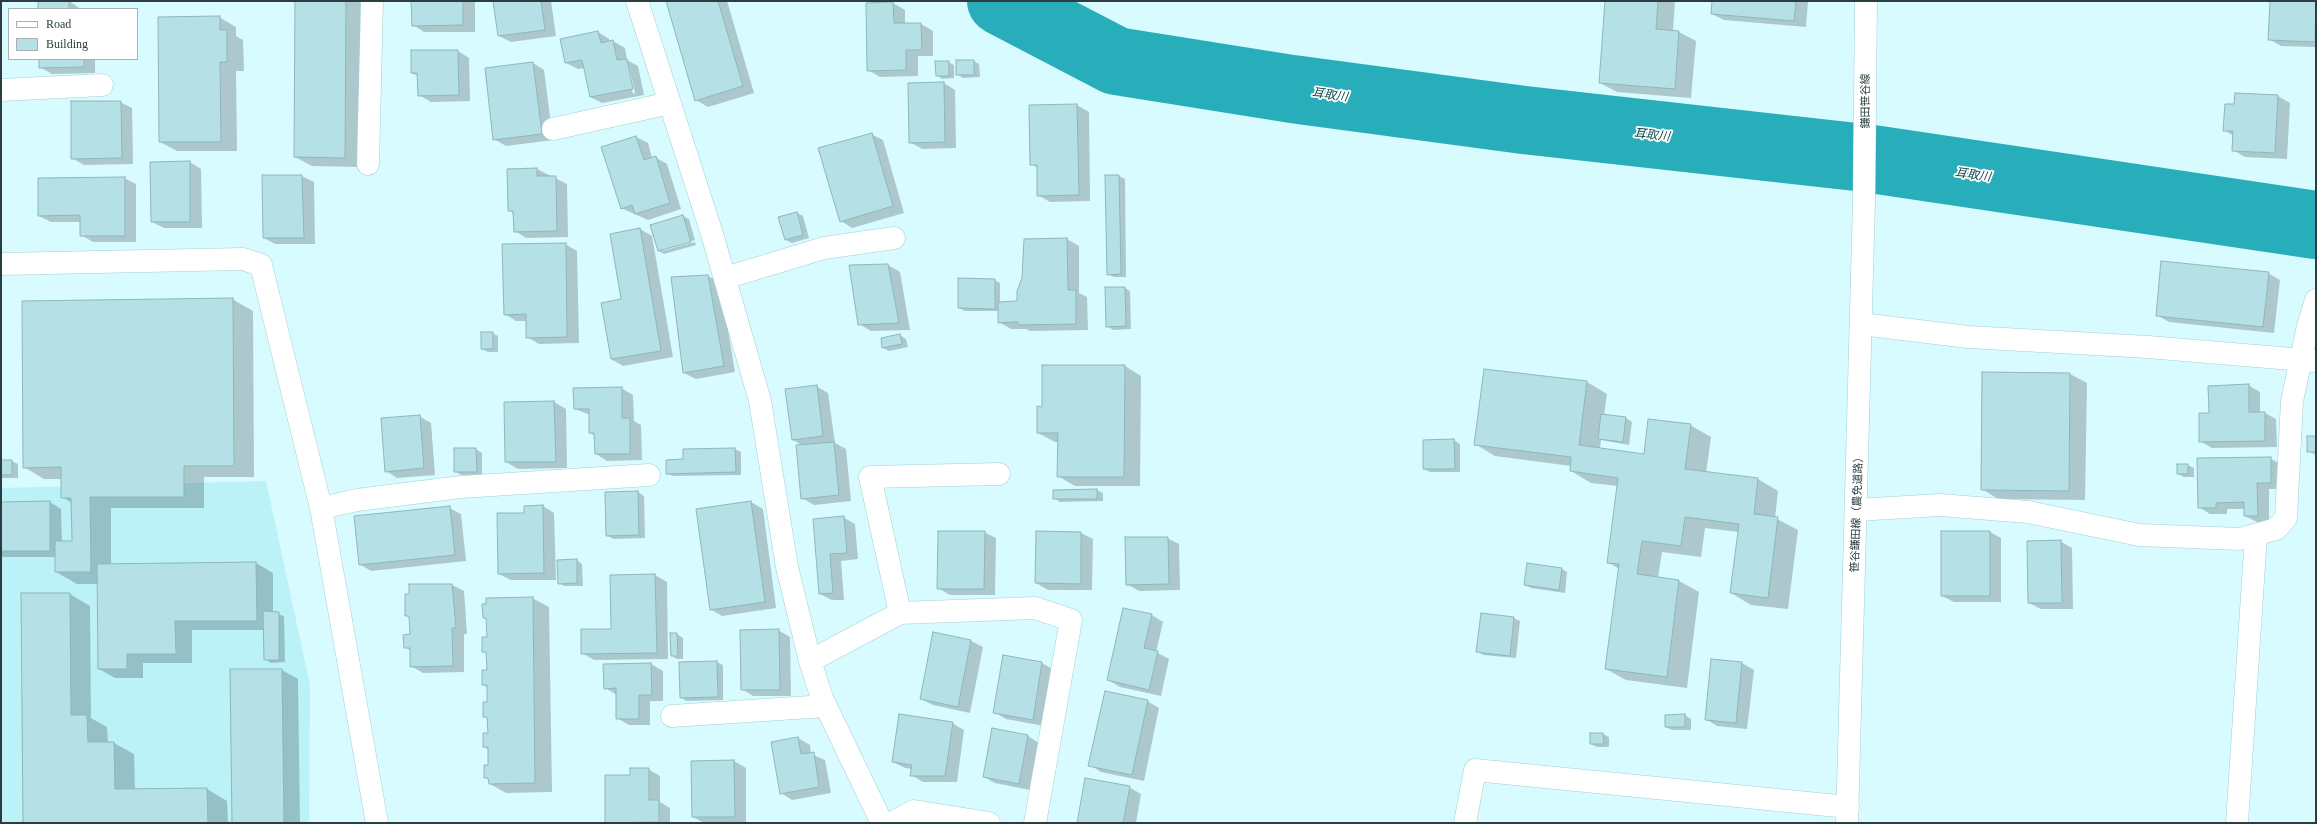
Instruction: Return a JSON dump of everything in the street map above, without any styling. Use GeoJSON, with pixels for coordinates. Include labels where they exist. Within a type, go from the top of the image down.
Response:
{"type":"FeatureCollection","features":[{"type":"Feature","properties":{"kind":"street"},"geometry":{"type":"LineString","coordinates":[[368,164],[372,1]]}},
{"type":"Feature","properties":{"kind":"street"},"geometry":{"type":"LineString","coordinates":[[637,1],[725,278],[760,401],[787,567],[810,661],[826,706],[882,823]]}},
{"type":"Feature","properties":{"kind":"street","name":"鎌田笹谷線"},"geometry":{"type":"LineString","coordinates":[[1864,201],[1866,1]]}},
{"type":"Feature","properties":{"kind":"street"},"geometry":{"type":"LineString","coordinates":[[1,90],[102,85]]}},
{"type":"Feature","properties":{"kind":"street"},"geometry":{"type":"LineString","coordinates":[[554,129],[670,103]]}},
{"type":"Feature","properties":{"kind":"street","name":"笹谷鎌田線（農免道路）"},"geometry":{"type":"LineString","coordinates":[[1847,815],[1864,201]]}},
{"type":"Feature","properties":{"kind":"street"},"geometry":{"type":"LineString","coordinates":[[725,278],[824,248],[894,238]]}},
{"type":"Feature","properties":{"kind":"street"},"geometry":{"type":"LineString","coordinates":[[1,264],[243,259],[260,265],[321,508],[377,823]]}},
{"type":"Feature","properties":{"kind":"street"},"geometry":{"type":"LineString","coordinates":[[1856,510],[1940,504],[2028,512],[2139,535],[2240,539],[2276,529],[2286,518],[2292,401],[2309,360],[2316,300]]}},
{"type":"Feature","properties":{"kind":"street"},"geometry":{"type":"LineString","coordinates":[[1861,324],[1968,337],[2148,347],[2309,360]]}},
{"type":"Feature","properties":{"kind":"street"},"geometry":{"type":"LineString","coordinates":[[900,613],[870,477],[999,474]]}},
{"type":"Feature","properties":{"kind":"street"},"geometry":{"type":"LineString","coordinates":[[321,508],[357,500],[461,487],[648,476]]}},
{"type":"Feature","properties":{"kind":"street"},"geometry":{"type":"LineString","coordinates":[[2237,823],[2256,535]]}},
{"type":"Feature","properties":{"kind":"street"},"geometry":{"type":"LineString","coordinates":[[810,661],[900,613],[1034,608],[1071,620],[1035,823]]}},
{"type":"Feature","properties":{"kind":"street"},"geometry":{"type":"LineString","coordinates":[[672,716],[826,706]]}},
{"type":"Feature","properties":{"kind":"street"},"geometry":{"type":"LineString","coordinates":[[1465,823],[1475,770],[1847,815]]}},
{"type":"Feature","properties":{"kind":"street"},"geometry":{"type":"LineString","coordinates":[[892,823],[914,811],[990,823]]}},
{"type":"Feature","properties":{"kind":"shaded area"},"geometry":{"type":"Polygon","coordinates":[[[266,481],[310,685],[309,823],[1,823],[1,488],[266,481]]]}},
{"type":"Feature","properties":{"kind":"building"},"geometry":{"type":"Polygon","coordinates":[[[38,1],[69,1],[69,8],[38,8],[38,1]]]}},
{"type":"Feature","properties":{"kind":"building"},"geometry":{"type":"Polygon","coordinates":[[[295,1],[346,1],[345,158],[294,157],[295,1]]]}},
{"type":"Feature","properties":{"kind":"building"},"geometry":{"type":"Polygon","coordinates":[[[411,1],[463,1],[463,25],[412,26],[411,1]]]}},
{"type":"Feature","properties":{"kind":"building"},"geometry":{"type":"Polygon","coordinates":[[[493,1],[541,1],[545,30],[498,36],[493,1]]]}},
{"type":"Feature","properties":{"kind":"building"},"geometry":{"type":"Polygon","coordinates":[[[666,1],[718,1],[743,86],[695,101],[666,1]]]}},
{"type":"Feature","properties":{"kind":"building"},"geometry":{"type":"Polygon","coordinates":[[[1605,1],[1658,1],[1656,29],[1679,31],[1675,89],[1599,83],[1605,1]]]}},
{"type":"Feature","properties":{"kind":"building"},"geometry":{"type":"Polygon","coordinates":[[[1712,1],[1796,1],[1794,21],[1711,14],[1712,1]]]}},
{"type":"Feature","properties":{"kind":"building"},"geometry":{"type":"Polygon","coordinates":[[[2270,1],[2316,1],[2315,42],[2268,40],[2270,1]]]}},
{"type":"Feature","properties":{"kind":"building"},"geometry":{"type":"Polygon","coordinates":[[[893,2],[894,23],[921,23],[922,50],[906,50],[906,70],[867,71],[866,3],[893,2]]]}},
{"type":"Feature","properties":{"kind":"building"},"geometry":{"type":"Polygon","coordinates":[[[220,16],[220,30],[227,30],[227,62],[220,62],[221,142],[159,142],[158,17],[220,16]]]}},
{"type":"Feature","properties":{"kind":"building"},"geometry":{"type":"Polygon","coordinates":[[[598,31],[601,43],[613,40],[617,60],[627,59],[633,89],[590,97],[582,60],[565,63],[560,39],[598,31]]]}},
{"type":"Feature","properties":{"kind":"building"},"geometry":{"type":"Polygon","coordinates":[[[411,50],[458,50],[459,95],[418,96],[417,73],[411,73],[411,50]]]}},
{"type":"Feature","properties":{"kind":"building"},"geometry":{"type":"Polygon","coordinates":[[[39,60],[84,60],[84,67],[39,68],[39,60]]]}},
{"type":"Feature","properties":{"kind":"building"},"geometry":{"type":"Polygon","coordinates":[[[956,60],[974,60],[974,75],[956,75],[956,60]]]}},
{"type":"Feature","properties":{"kind":"building"},"geometry":{"type":"Polygon","coordinates":[[[935,61],[949,61],[949,76],[936,76],[935,61]]]}},
{"type":"Feature","properties":{"kind":"building"},"geometry":{"type":"Polygon","coordinates":[[[533,62],[542,134],[493,140],[485,68],[533,62]]]}},
{"type":"Feature","properties":{"kind":"building"},"geometry":{"type":"Polygon","coordinates":[[[944,82],[945,142],[909,143],[908,83],[944,82]]]}},
{"type":"Feature","properties":{"kind":"building"},"geometry":{"type":"Polygon","coordinates":[[[2235,93],[2278,95],[2275,153],[2232,151],[2233,131],[2223,131],[2225,104],[2234,104],[2235,93]]]}},
{"type":"Feature","properties":{"kind":"building"},"geometry":{"type":"Polygon","coordinates":[[[71,101],[121,101],[122,158],[71,159],[71,101]]]}},
{"type":"Feature","properties":{"kind":"building"},"geometry":{"type":"Polygon","coordinates":[[[1077,104],[1079,195],[1037,196],[1037,165],[1030,165],[1029,105],[1077,104]]]}},
{"type":"Feature","properties":{"kind":"building"},"geometry":{"type":"Polygon","coordinates":[[[872,133],[893,206],[840,222],[818,148],[872,133]]]}},
{"type":"Feature","properties":{"kind":"building"},"geometry":{"type":"Polygon","coordinates":[[[636,136],[644,160],[656,156],[670,203],[635,214],[632,205],[621,209],[601,147],[636,136]]]}},
{"type":"Feature","properties":{"kind":"building"},"geometry":{"type":"Polygon","coordinates":[[[190,161],[190,222],[151,222],[150,162],[190,161]]]}},
{"type":"Feature","properties":{"kind":"building"},"geometry":{"type":"Polygon","coordinates":[[[537,168],[537,176],[556,176],[557,231],[514,232],[513,211],[508,211],[507,169],[537,168]]]}},
{"type":"Feature","properties":{"kind":"building"},"geometry":{"type":"Polygon","coordinates":[[[262,175],[302,175],[304,238],[263,238],[262,175]]]}},
{"type":"Feature","properties":{"kind":"building"},"geometry":{"type":"Polygon","coordinates":[[[1105,175],[1119,175],[1121,274],[1107,275],[1105,175]]]}},
{"type":"Feature","properties":{"kind":"building"},"geometry":{"type":"Polygon","coordinates":[[[125,177],[125,236],[80,236],[80,215],[38,216],[38,178],[125,177]]]}},
{"type":"Feature","properties":{"kind":"building"},"geometry":{"type":"Polygon","coordinates":[[[797,212],[803,235],[785,240],[778,217],[797,212]]]}},
{"type":"Feature","properties":{"kind":"building"},"geometry":{"type":"Polygon","coordinates":[[[683,215],[691,242],[658,251],[650,225],[683,215]]]}},
{"type":"Feature","properties":{"kind":"building"},"geometry":{"type":"Polygon","coordinates":[[[640,228],[661,351],[611,359],[601,303],[621,299],[610,234],[640,228]]]}},
{"type":"Feature","properties":{"kind":"building"},"geometry":{"type":"Polygon","coordinates":[[[1067,238],[1068,290],[1076,290],[1076,324],[1018,325],[1018,322],[998,323],[998,302],[1017,301],[1017,291],[1022,278],[1024,239],[1067,238]]]}},
{"type":"Feature","properties":{"kind":"building"},"geometry":{"type":"Polygon","coordinates":[[[566,243],[567,337],[526,338],[526,314],[504,315],[502,244],[566,243]]]}},
{"type":"Feature","properties":{"kind":"building"},"geometry":{"type":"Polygon","coordinates":[[[2161,261],[2269,272],[2263,327],[2156,316],[2161,261]]]}},
{"type":"Feature","properties":{"kind":"building"},"geometry":{"type":"Polygon","coordinates":[[[888,264],[899,323],[858,325],[849,265],[888,264]]]}},
{"type":"Feature","properties":{"kind":"building"},"geometry":{"type":"Polygon","coordinates":[[[708,275],[724,366],[683,373],[671,277],[708,275]]]}},
{"type":"Feature","properties":{"kind":"building"},"geometry":{"type":"Polygon","coordinates":[[[958,278],[995,279],[995,309],[958,308],[958,278]]]}},
{"type":"Feature","properties":{"kind":"building"},"geometry":{"type":"Polygon","coordinates":[[[1105,287],[1125,287],[1126,326],[1106,327],[1105,287]]]}},
{"type":"Feature","properties":{"kind":"building"},"geometry":{"type":"Polygon","coordinates":[[[233,298],[234,466],[184,466],[184,497],[90,497],[91,572],[55,572],[55,541],[72,541],[71,498],[61,498],[61,467],[23,468],[22,301],[233,298]]]}},
{"type":"Feature","properties":{"kind":"building"},"geometry":{"type":"Polygon","coordinates":[[[481,332],[493,332],[493,349],[481,349],[481,332]]]}},
{"type":"Feature","properties":{"kind":"building"},"geometry":{"type":"Polygon","coordinates":[[[900,334],[902,344],[882,348],[881,338],[900,334]]]}},
{"type":"Feature","properties":{"kind":"building"},"geometry":{"type":"Polygon","coordinates":[[[1042,365],[1125,365],[1124,477],[1057,477],[1058,433],[1037,433],[1037,406],[1042,407],[1042,365]]]}},
{"type":"Feature","properties":{"kind":"building"},"geometry":{"type":"Polygon","coordinates":[[[1484,369],[1587,381],[1579,445],[1644,454],[1648,419],[1691,424],[1685,469],[1758,478],[1754,514],[1778,517],[1768,598],[1730,593],[1739,524],[1685,517],[1681,546],[1642,541],[1637,574],[1679,580],[1667,677],[1605,669],[1619,564],[1607,563],[1618,478],[1570,471],[1571,457],[1474,445],[1484,369]]]}},
{"type":"Feature","properties":{"kind":"building"},"geometry":{"type":"Polygon","coordinates":[[[1982,372],[2070,373],[2069,491],[1981,490],[1982,372]]]}},
{"type":"Feature","properties":{"kind":"building"},"geometry":{"type":"Polygon","coordinates":[[[2249,384],[2249,412],[2265,412],[2265,441],[2199,442],[2199,413],[2209,413],[2208,386],[2249,384]]]}},
{"type":"Feature","properties":{"kind":"building"},"geometry":{"type":"Polygon","coordinates":[[[817,385],[823,436],[792,440],[785,389],[817,385]]]}},
{"type":"Feature","properties":{"kind":"building"},"geometry":{"type":"Polygon","coordinates":[[[622,387],[622,418],[630,418],[630,454],[595,454],[594,433],[589,433],[589,409],[574,409],[573,388],[622,387]]]}},
{"type":"Feature","properties":{"kind":"building"},"geometry":{"type":"Polygon","coordinates":[[[554,401],[556,462],[505,462],[504,402],[554,401]]]}},
{"type":"Feature","properties":{"kind":"building"},"geometry":{"type":"Polygon","coordinates":[[[1601,414],[1626,417],[1623,442],[1598,439],[1601,414]]]}},
{"type":"Feature","properties":{"kind":"building"},"geometry":{"type":"Polygon","coordinates":[[[420,415],[424,468],[385,472],[381,418],[420,415]]]}},
{"type":"Feature","properties":{"kind":"building"},"geometry":{"type":"Polygon","coordinates":[[[2307,436],[2316,436],[2316,452],[2307,452],[2307,436]]]}},
{"type":"Feature","properties":{"kind":"building"},"geometry":{"type":"Polygon","coordinates":[[[1454,439],[1455,469],[1423,469],[1423,440],[1454,439]]]}},
{"type":"Feature","properties":{"kind":"building"},"geometry":{"type":"Polygon","coordinates":[[[834,442],[839,495],[801,499],[796,445],[834,442]]]}},
{"type":"Feature","properties":{"kind":"building"},"geometry":{"type":"Polygon","coordinates":[[[454,448],[476,448],[477,472],[454,472],[454,448]]]}},
{"type":"Feature","properties":{"kind":"building"},"geometry":{"type":"Polygon","coordinates":[[[735,448],[736,472],[666,474],[666,460],[683,459],[683,449],[735,448]]]}},
{"type":"Feature","properties":{"kind":"building"},"geometry":{"type":"Polygon","coordinates":[[[2271,457],[2271,483],[2257,483],[2258,516],[2244,516],[2244,502],[2216,503],[2216,508],[2198,508],[2197,458],[2271,457]]]}},
{"type":"Feature","properties":{"kind":"building"},"geometry":{"type":"Polygon","coordinates":[[[1,460],[12,460],[12,475],[1,475],[1,460]]]}},
{"type":"Feature","properties":{"kind":"building"},"geometry":{"type":"Polygon","coordinates":[[[2177,464],[2188,464],[2188,474],[2177,474],[2177,464]]]}},
{"type":"Feature","properties":{"kind":"building"},"geometry":{"type":"Polygon","coordinates":[[[1097,489],[1097,499],[1053,499],[1053,490],[1097,489]]]}},
{"type":"Feature","properties":{"kind":"building"},"geometry":{"type":"Polygon","coordinates":[[[638,491],[639,535],[606,536],[605,492],[638,491]]]}},
{"type":"Feature","properties":{"kind":"building"},"geometry":{"type":"Polygon","coordinates":[[[50,501],[50,551],[1,551],[1,502],[50,501]]]}},
{"type":"Feature","properties":{"kind":"building"},"geometry":{"type":"Polygon","coordinates":[[[751,501],[765,602],[710,610],[696,509],[751,501]]]}},
{"type":"Feature","properties":{"kind":"building"},"geometry":{"type":"Polygon","coordinates":[[[543,505],[544,573],[498,574],[497,513],[524,513],[524,506],[543,505]]]}},
{"type":"Feature","properties":{"kind":"building"},"geometry":{"type":"Polygon","coordinates":[[[450,506],[455,555],[359,565],[354,516],[450,506]]]}},
{"type":"Feature","properties":{"kind":"building"},"geometry":{"type":"Polygon","coordinates":[[[844,516],[847,553],[830,554],[833,593],[819,594],[813,519],[844,516]]]}},
{"type":"Feature","properties":{"kind":"building"},"geometry":{"type":"Polygon","coordinates":[[[938,531],[985,531],[984,589],[937,589],[938,531]]]}},
{"type":"Feature","properties":{"kind":"building"},"geometry":{"type":"Polygon","coordinates":[[[1036,531],[1081,532],[1081,584],[1035,583],[1036,531]]]}},
{"type":"Feature","properties":{"kind":"building"},"geometry":{"type":"Polygon","coordinates":[[[1941,531],[1990,531],[1990,596],[1941,596],[1941,531]]]}},
{"type":"Feature","properties":{"kind":"building"},"geometry":{"type":"Polygon","coordinates":[[[1125,537],[1168,537],[1169,584],[1126,585],[1125,537]]]}},
{"type":"Feature","properties":{"kind":"building"},"geometry":{"type":"Polygon","coordinates":[[[2061,540],[2062,603],[2028,603],[2027,541],[2061,540]]]}},
{"type":"Feature","properties":{"kind":"building"},"geometry":{"type":"Polygon","coordinates":[[[577,559],[577,583],[558,584],[557,560],[577,559]]]}},
{"type":"Feature","properties":{"kind":"building"},"geometry":{"type":"Polygon","coordinates":[[[256,562],[257,621],[175,621],[176,654],[127,654],[127,669],[98,669],[97,564],[256,562]]]}},
{"type":"Feature","properties":{"kind":"building"},"geometry":{"type":"Polygon","coordinates":[[[1527,563],[1562,568],[1559,590],[1524,585],[1527,563]]]}},
{"type":"Feature","properties":{"kind":"building"},"geometry":{"type":"Polygon","coordinates":[[[655,574],[657,653],[581,654],[581,629],[611,629],[610,575],[655,574]]]}},
{"type":"Feature","properties":{"kind":"building"},"geometry":{"type":"Polygon","coordinates":[[[409,584],[452,584],[456,628],[452,628],[453,666],[410,667],[410,648],[404,648],[403,635],[410,634],[409,616],[405,616],[405,594],[409,594],[409,584]]]}},
{"type":"Feature","properties":{"kind":"building"},"geometry":{"type":"Polygon","coordinates":[[[21,593],[70,593],[71,715],[87,715],[88,742],[114,742],[115,789],[207,788],[208,823],[23,823],[21,593]]]}},
{"type":"Feature","properties":{"kind":"building"},"geometry":{"type":"Polygon","coordinates":[[[533,597],[535,783],[489,784],[488,778],[484,778],[484,765],[488,765],[488,747],[483,747],[483,733],[488,733],[487,717],[483,717],[483,702],[487,702],[487,685],[482,685],[482,670],[487,670],[486,652],[482,652],[482,637],[487,637],[486,618],[483,618],[482,604],[486,604],[486,598],[533,597]]]}},
{"type":"Feature","properties":{"kind":"building"},"geometry":{"type":"Polygon","coordinates":[[[1123,608],[1152,614],[1144,648],[1158,651],[1149,690],[1107,680],[1123,608]]]}},
{"type":"Feature","properties":{"kind":"building"},"geometry":{"type":"Polygon","coordinates":[[[263,611],[279,612],[279,660],[264,660],[263,611]]]}},
{"type":"Feature","properties":{"kind":"building"},"geometry":{"type":"Polygon","coordinates":[[[1481,613],[1514,617],[1510,656],[1476,652],[1481,613]]]}},
{"type":"Feature","properties":{"kind":"building"},"geometry":{"type":"Polygon","coordinates":[[[779,629],[780,690],[741,690],[740,630],[779,629]]]}},
{"type":"Feature","properties":{"kind":"building"},"geometry":{"type":"Polygon","coordinates":[[[933,632],[971,640],[958,707],[920,699],[933,632]]]}},
{"type":"Feature","properties":{"kind":"building"},"geometry":{"type":"Polygon","coordinates":[[[670,633],[677,633],[678,656],[671,656],[670,633]]]}},
{"type":"Feature","properties":{"kind":"building"},"geometry":{"type":"Polygon","coordinates":[[[1003,655],[1042,662],[1033,720],[993,713],[1003,655]]]}},
{"type":"Feature","properties":{"kind":"building"},"geometry":{"type":"Polygon","coordinates":[[[1711,659],[1742,662],[1736,723],[1705,720],[1711,659]]]}},
{"type":"Feature","properties":{"kind":"building"},"geometry":{"type":"Polygon","coordinates":[[[717,661],[718,697],[680,698],[679,662],[717,661]]]}},
{"type":"Feature","properties":{"kind":"building"},"geometry":{"type":"Polygon","coordinates":[[[651,663],[652,695],[639,695],[639,719],[616,719],[616,688],[604,689],[603,664],[651,663]]]}},
{"type":"Feature","properties":{"kind":"building"},"geometry":{"type":"Polygon","coordinates":[[[230,669],[282,669],[284,823],[232,823],[230,669]]]}},
{"type":"Feature","properties":{"kind":"building"},"geometry":{"type":"Polygon","coordinates":[[[1105,691],[1148,700],[1132,775],[1088,766],[1105,691]]]}},
{"type":"Feature","properties":{"kind":"building"},"geometry":{"type":"Polygon","coordinates":[[[899,714],[953,722],[945,776],[910,776],[912,765],[892,762],[899,714]]]}},
{"type":"Feature","properties":{"kind":"building"},"geometry":{"type":"Polygon","coordinates":[[[1685,714],[1685,727],[1665,727],[1665,715],[1685,714]]]}},
{"type":"Feature","properties":{"kind":"building"},"geometry":{"type":"Polygon","coordinates":[[[992,728],[1028,735],[1019,784],[983,777],[992,728]]]}},
{"type":"Feature","properties":{"kind":"building"},"geometry":{"type":"Polygon","coordinates":[[[1590,733],[1603,733],[1604,744],[1590,744],[1590,733]]]}},
{"type":"Feature","properties":{"kind":"building"},"geometry":{"type":"Polygon","coordinates":[[[798,737],[801,754],[814,752],[819,787],[780,794],[771,742],[798,737]]]}},
{"type":"Feature","properties":{"kind":"building"},"geometry":{"type":"Polygon","coordinates":[[[734,760],[735,817],[692,817],[691,761],[734,760]]]}},
{"type":"Feature","properties":{"kind":"building"},"geometry":{"type":"Polygon","coordinates":[[[630,768],[649,768],[649,800],[659,800],[659,822],[605,823],[605,775],[630,775],[630,768]]]}},
{"type":"Feature","properties":{"kind":"building"},"geometry":{"type":"Polygon","coordinates":[[[1085,778],[1130,786],[1123,823],[1077,823],[1085,778]]]}},
{"type":"Feature","properties":{"kind":"waterway","name":"耳取川"},"geometry":{"type":"LineString","coordinates":[[1001,1],[1116,61],[1292,89],[1524,120],[1865,158],[2316,225]]}}]}
